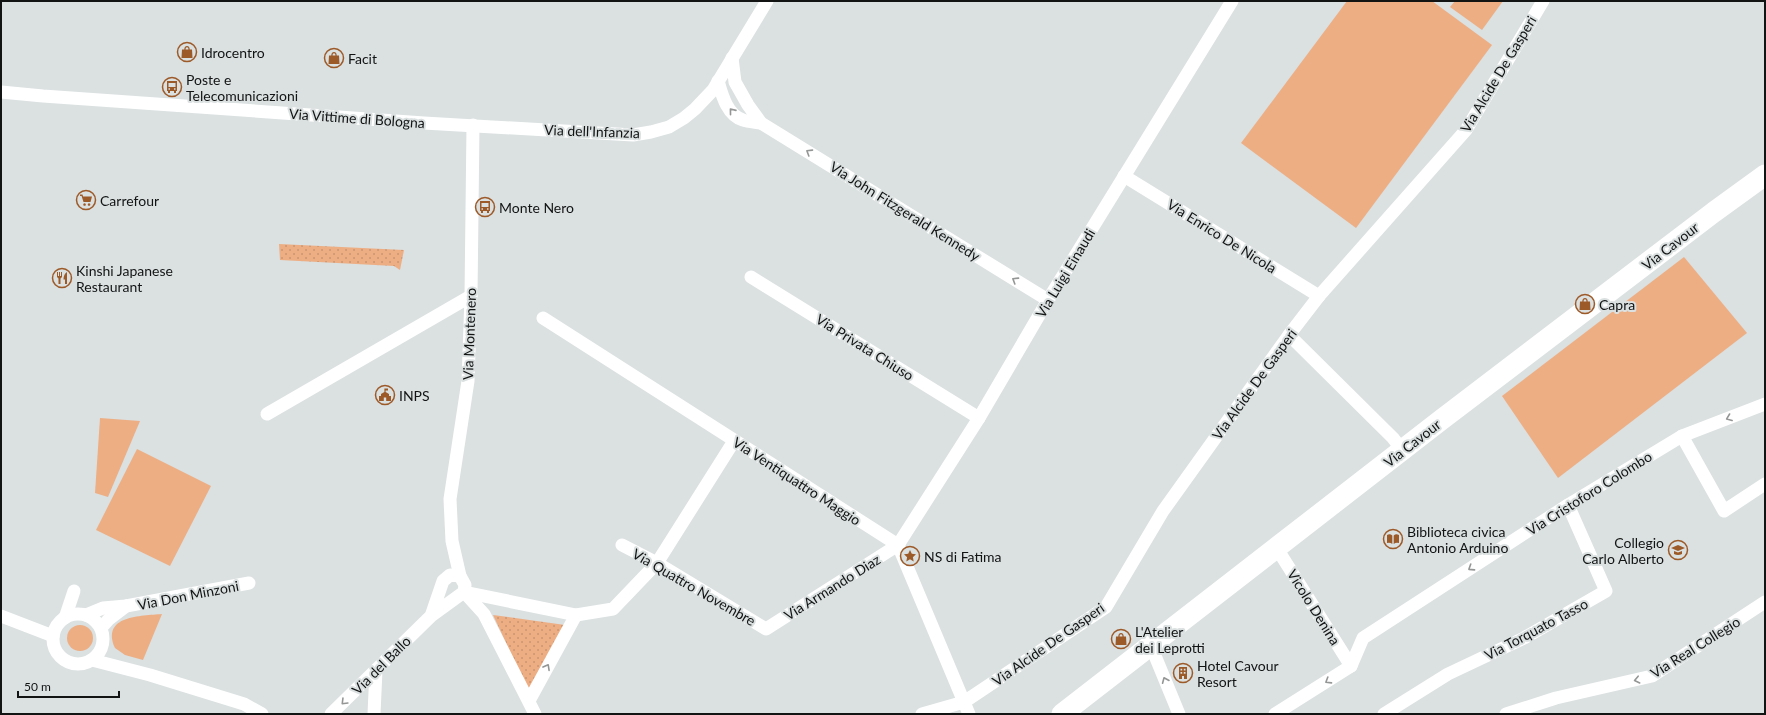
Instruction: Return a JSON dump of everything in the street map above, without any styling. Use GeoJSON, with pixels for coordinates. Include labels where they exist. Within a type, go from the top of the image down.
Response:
{"type":"FeatureCollection","features":[{"type":"Feature","properties":{"kind":"main road","name":"Via Cavour"},"geometry":{"type":"LineString","coordinates":[[1062,714],[1276,547],[1714,212],[1765,175]]}},
{"type":"Feature","properties":{"kind":"street","name":"Via dell'Infanzia"},"geometry":{"type":"LineString","coordinates":[[473,125],[633,135],[669,127],[684,118],[713,90],[767,1]]}},
{"type":"Feature","properties":{"kind":"street","name":"Via Luigi Einaudi"},"geometry":{"type":"LineString","coordinates":[[898,545],[978,418],[1048,300],[1232,1]]}},
{"type":"Feature","properties":{"kind":"street","name":"Via Alcide De Gasperi"},"geometry":{"type":"LineString","coordinates":[[922,714],[964,702],[1106,606],[1163,511],[1289,335],[1319,296],[1466,130],[1543,1]]}},
{"type":"Feature","properties":{"kind":"street","name":"Via John Fitzgerald Kennedy"},"geometry":{"type":"LineString","coordinates":[[732,58],[735,82],[748,105],[761,123],[1048,300]]}},
{"type":"Feature","properties":{"kind":"street","name":"Via John Fitzgerald Kennedy"},"geometry":{"type":"LineString","coordinates":[[718,81],[723,96],[734,115],[742,120],[761,123]]}},
{"type":"Feature","properties":{"kind":"street","name":"Via Vittime di Bologna"},"geometry":{"type":"LineString","coordinates":[[1,92],[51,97],[473,125]]}},
{"type":"Feature","properties":{"kind":"street","name":"Via Montenero"},"geometry":{"type":"LineString","coordinates":[[460,576],[452,541],[450,499],[468,382],[471,296],[473,125]]}},
{"type":"Feature","properties":{"kind":"street","name":"Via Enrico De Nicola"},"geometry":{"type":"LineString","coordinates":[[1124,176],[1319,296]]}},
{"type":"Feature","properties":{"kind":"street","name":"Via Privata Chiuso"},"geometry":{"type":"LineString","coordinates":[[751,277],[978,418]]}},
{"type":"Feature","properties":{"kind":"street"},"geometry":{"type":"LineString","coordinates":[[267,414],[471,296]]}},
{"type":"Feature","properties":{"kind":"street","name":"Via Ventiquattro Maggio"},"geometry":{"type":"LineString","coordinates":[[544,318],[898,545]]}},
{"type":"Feature","properties":{"kind":"street"},"geometry":{"type":"LineString","coordinates":[[1289,335],[1403,451]]}},
{"type":"Feature","properties":{"kind":"street","name":"Via Cristoforo Colombo"},"geometry":{"type":"LineString","coordinates":[[1351,666],[1363,638],[1568,504],[1682,436],[1765,404]]}},
{"type":"Feature","properties":{"kind":"street"},"geometry":{"type":"LineString","coordinates":[[1682,436],[1724,511],[1765,484]]}},
{"type":"Feature","properties":{"kind":"street"},"geometry":{"type":"LineString","coordinates":[[459,595],[465,584],[460,576],[454,575],[444,582],[444,593],[448,597],[459,595],[576,615],[613,610],[657,563],[734,441]]}},
{"type":"Feature","properties":{"kind":"street","name":"Via Torquato Tasso"},"geometry":{"type":"LineString","coordinates":[[1384,714],[1448,674],[1524,638],[1606,591],[1568,504]]}},
{"type":"Feature","properties":{"kind":"street","name":"Via Montenero"},"geometry":{"type":"LineString","coordinates":[[431,616],[444,582],[452,541]]}},
{"type":"Feature","properties":{"kind":"street","name":"Via Quattro Novembre"},"geometry":{"type":"LineString","coordinates":[[622,545],[657,563],[766,629]]}},
{"type":"Feature","properties":{"kind":"street"},"geometry":{"type":"LineString","coordinates":[[898,545],[969,714]]}},
{"type":"Feature","properties":{"kind":"street","name":"Via Armando Diaz"},"geometry":{"type":"LineString","coordinates":[[766,629],[898,545]]}},
{"type":"Feature","properties":{"kind":"street","name":"Vicolo Denina"},"geometry":{"type":"LineString","coordinates":[[1276,547],[1351,666]]}},
{"type":"Feature","properties":{"kind":"street","name":"Via Don Minzoni"},"geometry":{"type":"LineString","coordinates":[[84,615],[103,608],[126,606],[249,583]]}},
{"type":"Feature","properties":{"kind":"street"},"geometry":{"type":"LineString","coordinates":[[65,618],[74,591],[84,615]]}},
{"type":"Feature","properties":{"kind":"street"},"geometry":{"type":"LineString","coordinates":[[459,595],[484,614],[535,714]]}},
{"type":"Feature","properties":{"kind":"street","name":"Via del Ballo"},"geometry":{"type":"LineString","coordinates":[[331,714],[431,616],[459,595]]}},
{"type":"Feature","properties":{"kind":"street","name":"Via Real Collegio"},"geometry":{"type":"LineString","coordinates":[[1506,714],[1556,698],[1652,676],[1765,602]]}},
{"type":"Feature","properties":{"kind":"street"},"geometry":{"type":"LineString","coordinates":[[101,628],[109,619],[126,606]]}},
{"type":"Feature","properties":{"kind":"street"},"geometry":{"type":"LineString","coordinates":[[70,615],[84,615],[92,618],[101,628],[104,637],[103,645],[92,660],[77,664],[62,658],[57,652],[53,636],[55,629],[65,618],[70,615]]}},
{"type":"Feature","properties":{"kind":"street"},"geometry":{"type":"LineString","coordinates":[[529,701],[576,615]]}},
{"type":"Feature","properties":{"kind":"street"},"geometry":{"type":"LineString","coordinates":[[1,616],[53,636]]}},
{"type":"Feature","properties":{"kind":"street"},"geometry":{"type":"LineString","coordinates":[[103,645],[122,667]]}},
{"type":"Feature","properties":{"kind":"street"},"geometry":{"type":"LineString","coordinates":[[1151,646],[1179,714]]}},
{"type":"Feature","properties":{"kind":"street"},"geometry":{"type":"LineString","coordinates":[[92,660],[122,667],[244,704],[262,714]]}},
{"type":"Feature","properties":{"kind":"street"},"geometry":{"type":"LineString","coordinates":[[1275,714],[1351,666]]}},
{"type":"Feature","properties":{"kind":"street"},"geometry":{"type":"LineString","coordinates":[[374,714],[376,670]]}},
{"type":"Feature","properties":{"kind":"shaded area"},"geometry":{"type":"Polygon","coordinates":[[[1347,1],[1432,1],[1492,45],[1356,228],[1241,143],[1347,1]]]}},
{"type":"Feature","properties":{"kind":"shaded area"},"geometry":{"type":"Polygon","coordinates":[[[1455,1],[1503,1],[1482,30],[1450,7],[1455,1]]]}},
{"type":"Feature","properties":{"kind":"shaded area"},"geometry":{"type":"Polygon","coordinates":[[[279,244],[404,250],[400,270],[394,266],[280,260],[279,244]]]}},
{"type":"Feature","properties":{"kind":"shaded area"},"geometry":{"type":"Polygon","coordinates":[[[1684,257],[1747,333],[1558,478],[1502,396],[1684,257]]]}},
{"type":"Feature","properties":{"kind":"shaded area"},"geometry":{"type":"Polygon","coordinates":[[[100,418],[140,421],[108,497],[95,493],[100,418]]]}},
{"type":"Feature","properties":{"kind":"shaded area"},"geometry":{"type":"Polygon","coordinates":[[[137,449],[211,486],[170,566],[96,530],[137,449]]]}},
{"type":"Feature","properties":{"kind":"shaded area"},"geometry":{"type":"Polygon","coordinates":[[[162,614],[143,660],[125,655],[115,648],[112,637],[113,629],[118,623],[125,619],[134,617],[162,614]]]}},
{"type":"Feature","properties":{"kind":"shaded area"},"geometry":{"type":"Polygon","coordinates":[[[493,615],[565,625],[529,692],[493,615]]]}},
{"type":"Feature","properties":{"kind":"shaded area"},"geometry":{"type":"Polygon","coordinates":[[[80,625],[89,629],[93,638],[89,647],[80,651],[71,647],[67,638],[71,629],[80,625]]]}},
{"type":"Feature","properties":{"kind":"place","name":"Idrocentro"},"geometry":{"type":"Point","coordinates":[187,52]}},
{"type":"Feature","properties":{"kind":"place","name":"Facit"},"geometry":{"type":"Point","coordinates":[334,58]}},
{"type":"Feature","properties":{"kind":"place","name":"Poste e Telecomunicazioni"},"geometry":{"type":"Point","coordinates":[172,87]}},
{"type":"Feature","properties":{"kind":"place","name":"Carrefour"},"geometry":{"type":"Point","coordinates":[86,200]}},
{"type":"Feature","properties":{"kind":"place","name":"Monte Nero"},"geometry":{"type":"Point","coordinates":[485,207]}},
{"type":"Feature","properties":{"kind":"place","name":"Kinshi Japanese Restaurant"},"geometry":{"type":"Point","coordinates":[62,278]}},
{"type":"Feature","properties":{"kind":"place","name":"Capra"},"geometry":{"type":"Point","coordinates":[1585,304]}},
{"type":"Feature","properties":{"kind":"place","name":"INPS"},"geometry":{"type":"Point","coordinates":[385,395]}},
{"type":"Feature","properties":{"kind":"place","name":"Biblioteca civica Antonio Arduino"},"geometry":{"type":"Point","coordinates":[1393,539]}},
{"type":"Feature","properties":{"kind":"place","name":"Collegio Carlo Alberto"},"geometry":{"type":"Point","coordinates":[1678,550]}},
{"type":"Feature","properties":{"kind":"place","name":"NS di Fatima"},"geometry":{"type":"Point","coordinates":[910,556]}},
{"type":"Feature","properties":{"kind":"place","name":"L'Atelier dei Leprotti"},"geometry":{"type":"Point","coordinates":[1121,639]}},
{"type":"Feature","properties":{"kind":"place","name":"Hotel Cavour Resort"},"geometry":{"type":"Point","coordinates":[1183,673]}}]}
